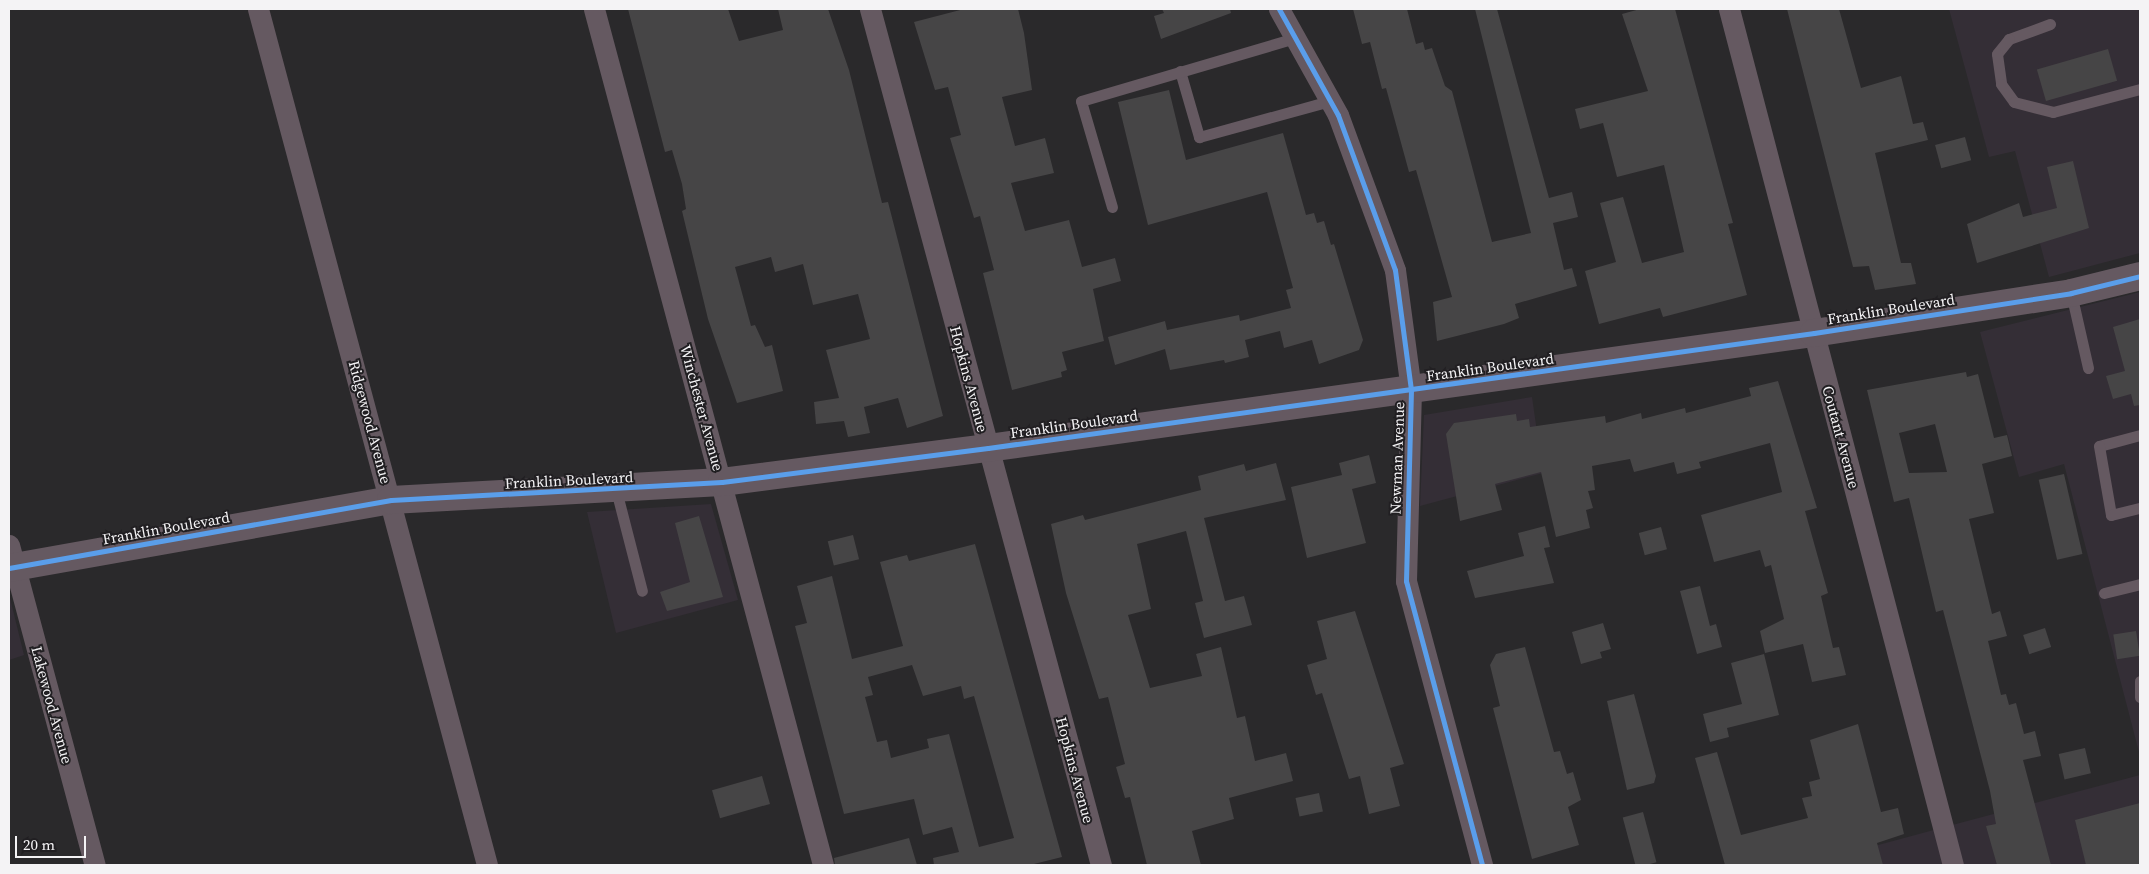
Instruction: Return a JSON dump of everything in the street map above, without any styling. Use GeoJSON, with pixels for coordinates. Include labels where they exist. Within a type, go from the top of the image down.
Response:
{"type":"FeatureCollection","features":[{"type":"Feature","properties":{"kind":"street","name":"Ridgewood Avenue"},"geometry":{"type":"LineString","coordinates":[[258,9],[391,500],[487,865]]}},
{"type":"Feature","properties":{"kind":"street","name":"Winchester Avenue"},"geometry":{"type":"LineString","coordinates":[[594,9],[823,865]]}},
{"type":"Feature","properties":{"kind":"street","name":"Hopkins Avenue"},"geometry":{"type":"LineString","coordinates":[[870,9],[1101,865]]}},
{"type":"Feature","properties":{"kind":"street","name":"Newman Avenue"},"geometry":{"type":"LineString","coordinates":[[1279,9],[1330,101],[1395,270],[1411,390],[1406,581],[1482,865]]}},
{"type":"Feature","properties":{"kind":"street","name":"Coutant Avenue"},"geometry":{"type":"LineString","coordinates":[[1729,9],[1953,865]]}},
{"type":"Feature","properties":{"kind":"street","name":"Franklin Boulevard"},"geometry":{"type":"LineString","coordinates":[[11,560],[391,500],[616,490],[722,482],[988,448],[1814,333],[2071,293],[2140,276]]}},
{"type":"Feature","properties":{"kind":"street","name":"Lakewood Avenue"},"geometry":{"type":"LineString","coordinates":[[11,560],[95,865]]}},
{"type":"Feature","properties":{"kind":"lane"},"geometry":{"type":"LineString","coordinates":[[2050,24],[2009,39],[1997,54],[2001,84],[2014,102],[2053,112],[2140,89]]}},
{"type":"Feature","properties":{"kind":"lane"},"geometry":{"type":"LineString","coordinates":[[1112,207],[1081,101],[1295,38]]}},
{"type":"Feature","properties":{"kind":"lane"},"geometry":{"type":"LineString","coordinates":[[1180,71],[1199,137],[1330,101]]}},
{"type":"Feature","properties":{"kind":"lane"},"geometry":{"type":"LineString","coordinates":[[2071,293],[2088,368]]}},
{"type":"Feature","properties":{"kind":"lane"},"geometry":{"type":"LineString","coordinates":[[2140,435],[2099,446],[2111,515],[2140,508]]}},
{"type":"Feature","properties":{"kind":"lane"},"geometry":{"type":"LineString","coordinates":[[616,490],[642,591]]}},
{"type":"Feature","properties":{"kind":"lane"},"geometry":{"type":"LineString","coordinates":[[2104,593],[2140,584]]}},
{"type":"Feature","properties":{"kind":"lane"},"geometry":{"type":"LineString","coordinates":[[2140,681],[2140,697]]}},
{"type":"Feature","properties":{"kind":"shaded area"},"geometry":{"type":"Polygon","coordinates":[[[1949,9],[2140,9],[2140,253],[2049,277],[2015,151],[1989,157],[1949,9]]]}},
{"type":"Feature","properties":{"kind":"shaded area"},"geometry":{"type":"Polygon","coordinates":[[[2140,292],[2140,756],[2064,464],[2019,477],[1980,332],[2140,292]]]}},
{"type":"Feature","properties":{"kind":"shaded area"},"geometry":{"type":"Polygon","coordinates":[[[1532,397],[1543,473],[1420,506],[1424,415],[1532,397]]]}},
{"type":"Feature","properties":{"kind":"shaded area"},"geometry":{"type":"Polygon","coordinates":[[[711,504],[738,600],[616,633],[587,512],[711,504]]]}},
{"type":"Feature","properties":{"kind":"shaded area"},"geometry":{"type":"Polygon","coordinates":[[[9,594],[24,655],[9,660],[9,594]]]}},
{"type":"Feature","properties":{"kind":"shaded area"},"geometry":{"type":"Polygon","coordinates":[[[2140,775],[2140,865],[1804,865],[1956,824],[2140,775]]]}},
{"type":"Feature","properties":{"kind":"building"},"geometry":{"type":"Polygon","coordinates":[[[628,9],[728,9],[739,41],[783,30],[778,9],[828,9],[849,70],[882,203],[888,202],[943,416],[907,428],[898,398],[864,407],[870,433],[848,437],[844,421],[816,424],[814,402],[839,398],[826,350],[870,339],[858,294],[813,305],[803,264],[775,272],[771,257],[735,267],[751,326],[755,325],[765,347],[772,345],[783,391],[737,403],[708,319],[682,211],[686,209],[682,184],[672,150],[665,152],[628,9]]]}},
{"type":"Feature","properties":{"kind":"building"},"geometry":{"type":"Polygon","coordinates":[[[964,9],[1018,9],[1024,33],[1032,90],[1002,97],[1015,146],[1045,138],[1054,173],[1011,183],[1025,231],[1069,220],[1082,267],[1115,258],[1121,281],[1093,289],[1104,341],[1062,352],[1067,370],[1061,372],[1062,377],[1012,390],[983,273],[994,270],[980,216],[974,218],[950,138],[961,135],[948,87],[935,90],[914,22],[964,9]]]}},
{"type":"Feature","properties":{"kind":"building"},"geometry":{"type":"Polygon","coordinates":[[[1162,9],[1230,9],[1231,13],[1161,39],[1154,16],[1164,13],[1162,9]]]}},
{"type":"Feature","properties":{"kind":"building"},"geometry":{"type":"Polygon","coordinates":[[[1353,9],[1407,9],[1416,44],[1423,42],[1425,50],[1432,48],[1445,86],[1452,91],[1492,242],[1531,233],[1475,9],[1497,9],[1549,198],[1572,192],[1578,217],[1553,223],[1564,270],[1572,268],[1577,286],[1515,304],[1519,318],[1504,324],[1437,341],[1433,302],[1452,297],[1416,170],[1409,172],[1386,88],[1382,89],[1370,42],[1362,44],[1353,9]]]}},
{"type":"Feature","properties":{"kind":"building"},"geometry":{"type":"Polygon","coordinates":[[[1640,9],[1675,9],[1733,223],[1728,224],[1747,295],[1663,317],[1660,308],[1599,324],[1585,271],[1616,262],[1600,203],[1623,197],[1642,263],[1684,252],[1664,165],[1617,177],[1603,123],[1580,129],[1575,109],[1648,91],[1622,14],[1640,9]]]}},
{"type":"Feature","properties":{"kind":"building"},"geometry":{"type":"Polygon","coordinates":[[[1787,9],[1839,9],[1861,88],[1901,76],[1913,124],[1923,122],[1928,140],[1875,153],[1901,263],[1911,263],[1916,284],[1875,290],[1869,266],[1853,267],[1787,9]]]}},
{"type":"Feature","properties":{"kind":"building"},"geometry":{"type":"Polygon","coordinates":[[[2108,49],[2117,81],[2046,101],[2037,69],[2108,49]]]}},
{"type":"Feature","properties":{"kind":"building"},"geometry":{"type":"Polygon","coordinates":[[[1169,90],[1186,160],[1283,133],[1306,215],[1314,213],[1317,223],[1324,221],[1331,245],[1334,244],[1363,340],[1359,350],[1319,364],[1312,340],[1284,348],[1280,331],[1245,340],[1249,357],[1225,363],[1224,360],[1170,370],[1165,349],[1115,365],[1108,337],[1165,321],[1167,330],[1239,315],[1240,321],[1291,308],[1286,290],[1293,288],[1267,192],[1148,225],[1118,102],[1169,90]]]}},
{"type":"Feature","properties":{"kind":"building"},"geometry":{"type":"Polygon","coordinates":[[[1965,137],[1971,160],[1941,168],[1935,145],[1965,137]]]}},
{"type":"Feature","properties":{"kind":"building"},"geometry":{"type":"Polygon","coordinates":[[[2073,161],[2089,228],[1977,263],[1967,224],[2019,203],[2023,217],[2057,208],[2047,167],[2073,161]]]}},
{"type":"Feature","properties":{"kind":"building"},"geometry":{"type":"Polygon","coordinates":[[[2140,319],[2140,405],[2134,406],[2131,394],[2113,399],[2106,376],[2125,371],[2113,327],[2140,319]]]}},
{"type":"Feature","properties":{"kind":"building"},"geometry":{"type":"Polygon","coordinates":[[[1966,372],[1967,377],[1978,374],[1994,438],[2007,435],[2012,456],[1982,464],[1994,513],[1969,519],[1992,614],[2000,611],[2007,636],[1988,641],[2001,695],[2006,694],[2009,705],[2016,703],[2024,734],[2035,731],[2041,756],[2023,760],[2051,865],[1997,865],[1986,826],[1996,824],[1990,791],[1943,610],[1936,612],[1909,498],[1894,502],[1867,390],[1966,372]],[[1935,424],[1899,433],[1909,473],[1947,472],[1935,424]]]}},
{"type":"Feature","properties":{"kind":"building"},"geometry":{"type":"Polygon","coordinates":[[[1778,381],[1817,508],[1805,511],[1828,593],[1821,596],[1833,648],[1839,647],[1846,675],[1812,682],[1803,644],[1765,653],[1760,631],[1784,619],[1771,565],[1765,567],[1760,550],[1714,562],[1701,515],[1782,492],[1770,443],[1699,462],[1701,468],[1677,474],[1674,462],[1634,472],[1630,459],[1592,466],[1595,490],[1588,491],[1593,508],[1586,510],[1590,528],[1556,537],[1541,472],[1495,484],[1502,510],[1460,521],[1446,434],[1454,423],[1516,414],[1517,421],[1529,419],[1530,427],[1605,416],[1606,423],[1641,413],[1642,419],[1685,408],[1686,413],[1751,396],[1749,388],[1778,381]]]}},
{"type":"Feature","properties":{"kind":"building"},"geometry":{"type":"Polygon","coordinates":[[[1369,455],[1376,483],[1352,489],[1366,543],[1307,558],[1291,487],[1342,475],[1339,463],[1369,455]]]}},
{"type":"Feature","properties":{"kind":"building"},"geometry":{"type":"Polygon","coordinates":[[[1276,463],[1286,500],[1204,518],[1225,601],[1244,596],[1252,625],[1204,638],[1195,603],[1203,601],[1186,531],[1137,544],[1151,609],[1128,615],[1150,688],[1202,676],[1196,654],[1221,647],[1237,718],[1245,716],[1255,761],[1286,753],[1293,781],[1229,798],[1234,819],[1192,831],[1201,865],[1147,865],[1130,797],[1125,798],[1116,767],[1125,764],[1108,697],[1099,699],[1066,593],[1051,524],[1083,515],[1085,520],[1201,490],[1198,476],[1244,464],[1246,471],[1276,463]]]}},
{"type":"Feature","properties":{"kind":"building"},"geometry":{"type":"Polygon","coordinates":[[[2064,474],[2082,554],[2057,560],[2039,480],[2064,474]]]}},
{"type":"Feature","properties":{"kind":"building"},"geometry":{"type":"Polygon","coordinates":[[[699,516],[723,597],[667,611],[660,592],[690,582],[675,523],[699,516]]]}},
{"type":"Feature","properties":{"kind":"building"},"geometry":{"type":"Polygon","coordinates":[[[1545,526],[1550,547],[1544,548],[1554,583],[1475,598],[1467,571],[1524,556],[1518,533],[1545,526]]]}},
{"type":"Feature","properties":{"kind":"building"},"geometry":{"type":"Polygon","coordinates":[[[1661,527],[1667,549],[1645,555],[1639,533],[1661,527]]]}},
{"type":"Feature","properties":{"kind":"building"},"geometry":{"type":"Polygon","coordinates":[[[853,535],[859,559],[834,566],[828,541],[853,535]]]}},
{"type":"Feature","properties":{"kind":"building"},"geometry":{"type":"Polygon","coordinates":[[[975,544],[1062,857],[1030,865],[934,865],[933,858],[959,852],[952,827],[923,835],[914,799],[844,814],[795,626],[807,623],[797,586],[832,576],[852,659],[903,646],[880,562],[907,555],[909,561],[975,544]],[[912,665],[868,677],[873,695],[865,697],[877,742],[887,740],[891,758],[929,748],[927,739],[949,734],[979,847],[1014,838],[974,696],[964,699],[961,686],[923,696],[912,665]]]}},
{"type":"Feature","properties":{"kind":"building"},"geometry":{"type":"Polygon","coordinates":[[[1700,586],[1710,626],[1716,624],[1722,647],[1697,654],[1680,591],[1700,586]]]}},
{"type":"Feature","properties":{"kind":"building"},"geometry":{"type":"Polygon","coordinates":[[[1355,611],[1404,764],[1390,768],[1400,806],[1369,814],[1360,776],[1349,779],[1322,693],[1316,695],[1307,665],[1327,659],[1317,621],[1355,611]]]}},
{"type":"Feature","properties":{"kind":"building"},"geometry":{"type":"Polygon","coordinates":[[[1603,623],[1611,649],[1600,652],[1602,658],[1581,664],[1572,632],[1603,623]]]}},
{"type":"Feature","properties":{"kind":"building"},"geometry":{"type":"Polygon","coordinates":[[[2045,628],[2051,647],[2029,654],[2023,635],[2045,628]]]}},
{"type":"Feature","properties":{"kind":"building"},"geometry":{"type":"Polygon","coordinates":[[[2136,631],[2140,656],[2117,659],[2113,635],[2136,631]]]}},
{"type":"Feature","properties":{"kind":"building"},"geometry":{"type":"Polygon","coordinates":[[[1525,647],[1554,752],[1560,751],[1567,774],[1573,772],[1581,800],[1568,807],[1579,845],[1532,859],[1493,708],[1500,706],[1490,665],[1496,654],[1525,647]]]}},
{"type":"Feature","properties":{"kind":"building"},"geometry":{"type":"Polygon","coordinates":[[[1764,654],[1779,715],[1727,728],[1729,737],[1710,742],[1703,714],[1742,704],[1731,663],[1764,654]]]}},
{"type":"Feature","properties":{"kind":"building"},"geometry":{"type":"Polygon","coordinates":[[[1634,694],[1656,776],[1654,783],[1627,790],[1607,701],[1634,694]]]}},
{"type":"Feature","properties":{"kind":"building"},"geometry":{"type":"Polygon","coordinates":[[[1858,724],[1881,812],[1898,808],[1904,834],[1877,843],[1883,865],[1725,865],[1695,758],[1717,752],[1741,835],[1808,818],[1802,798],[1812,796],[1809,782],[1820,779],[1810,740],[1858,724]]]}},
{"type":"Feature","properties":{"kind":"building"},"geometry":{"type":"Polygon","coordinates":[[[2085,748],[2091,773],[2065,779],[2059,754],[2085,748]]]}},
{"type":"Feature","properties":{"kind":"building"},"geometry":{"type":"Polygon","coordinates":[[[762,776],[770,804],[720,818],[712,790],[762,776]]]}},
{"type":"Feature","properties":{"kind":"building"},"geometry":{"type":"Polygon","coordinates":[[[1319,793],[1323,812],[1299,817],[1296,798],[1319,793]]]}},
{"type":"Feature","properties":{"kind":"building"},"geometry":{"type":"Polygon","coordinates":[[[2140,803],[2140,865],[2086,865],[2075,820],[2140,803]]]}},
{"type":"Feature","properties":{"kind":"building"},"geometry":{"type":"Polygon","coordinates":[[[1643,812],[1656,862],[1635,865],[1623,817],[1643,812]]]}},
{"type":"Feature","properties":{"kind":"building"},"geometry":{"type":"Polygon","coordinates":[[[909,838],[917,865],[835,865],[834,858],[909,838]]]}},
{"type":"Feature","properties":{"kind":"cycle path"},"geometry":{"type":"LineString","coordinates":[[1279,9],[1338,115],[1395,270],[1411,390],[1406,581],[1482,865]]}},
{"type":"Feature","properties":{"kind":"cycle path"},"geometry":{"type":"LineString","coordinates":[[9,568],[391,500],[722,482],[988,448],[1814,333],[2071,293],[2140,276]]}}]}
